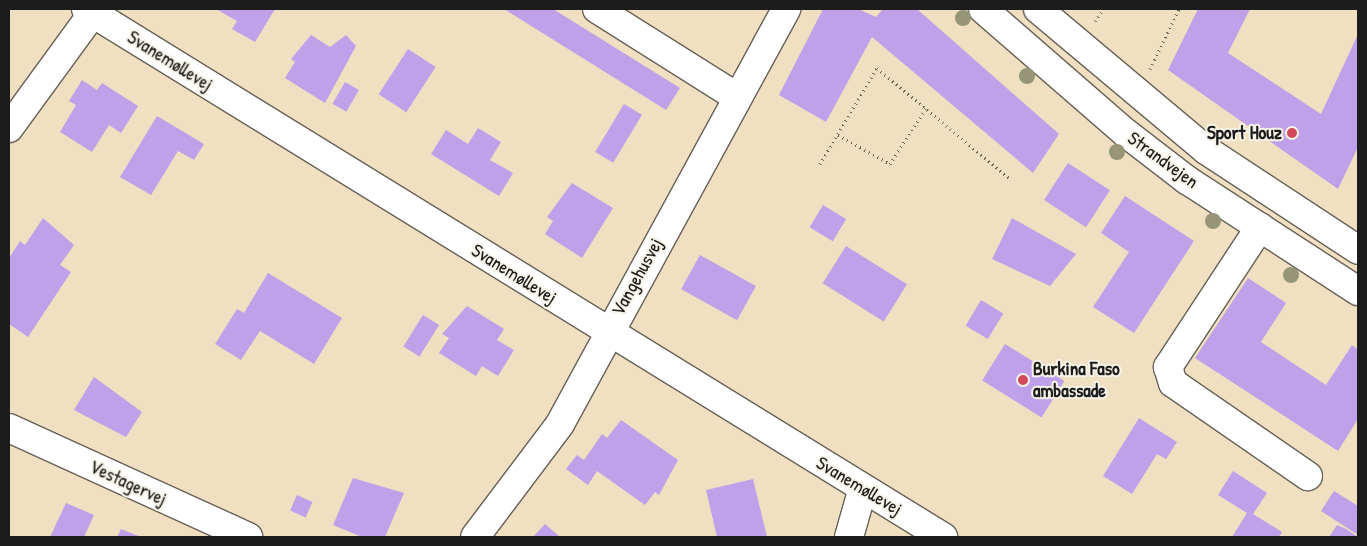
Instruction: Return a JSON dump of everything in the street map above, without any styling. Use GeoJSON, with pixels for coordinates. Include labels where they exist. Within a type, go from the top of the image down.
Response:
{"type":"FeatureCollection","features":[{"type":"Feature","properties":{"kind":"street"},"geometry":{"type":"LineString","coordinates":[[597,9],[737,97]]}},
{"type":"Feature","properties":{"kind":"street","name":"Vangehusvej"},"geometry":{"type":"LineString","coordinates":[[475,537],[560,424],[607,332],[786,9]]}},
{"type":"Feature","properties":{"kind":"street","name":"Strandvejen"},"geometry":{"type":"LineString","coordinates":[[983,9],[1127,134],[1260,227],[1358,291]]}},
{"type":"Feature","properties":{"kind":"street","name":"Strandvejen"},"geometry":{"type":"LineString","coordinates":[[1038,9],[1138,96],[1206,150],[1358,250]]}},
{"type":"Feature","properties":{"kind":"street"},"geometry":{"type":"LineString","coordinates":[[9,128],[90,11]]}},
{"type":"Feature","properties":{"kind":"street","name":"Svanemøllevej"},"geometry":{"type":"LineString","coordinates":[[90,11],[607,332],[943,537]]}},
{"type":"Feature","properties":{"kind":"street"},"geometry":{"type":"LineString","coordinates":[[1260,227],[1168,367],[1173,383],[1308,476]]}},
{"type":"Feature","properties":{"kind":"street","name":"Vestagervej"},"geometry":{"type":"LineString","coordinates":[[9,428],[248,537]]}},
{"type":"Feature","properties":{"kind":"street"},"geometry":{"type":"LineString","coordinates":[[849,537],[863,488]]}},
{"type":"Feature","properties":{"kind":"path"},"geometry":{"type":"LineString","coordinates":[[1138,96],[1179,9]]}},
{"type":"Feature","properties":{"kind":"path"},"geometry":{"type":"LineString","coordinates":[[820,164],[878,68],[1008,178]]}},
{"type":"Feature","properties":{"kind":"path"},"geometry":{"type":"LineString","coordinates":[[838,135],[890,164],[926,108]]}},
{"type":"Feature","properties":{"kind":"building"},"geometry":{"type":"Polygon","coordinates":[[[216,9],[275,9],[255,42],[232,29],[237,21],[216,9]]]}},
{"type":"Feature","properties":{"kind":"building"},"geometry":{"type":"Polygon","coordinates":[[[504,9],[553,9],[680,88],[666,110],[504,9]]]}},
{"type":"Feature","properties":{"kind":"building"},"geometry":{"type":"Polygon","coordinates":[[[823,9],[858,9],[876,17],[883,9],[917,9],[1059,134],[1033,173],[872,37],[826,122],[779,95],[823,9]]]}},
{"type":"Feature","properties":{"kind":"building"},"geometry":{"type":"Polygon","coordinates":[[[1198,9],[1250,9],[1228,53],[1321,114],[1358,34],[1358,147],[1338,189],[1168,70],[1198,9]]]}},
{"type":"Feature","properties":{"kind":"building"},"geometry":{"type":"Polygon","coordinates":[[[311,35],[330,47],[346,35],[356,46],[325,103],[285,78],[295,62],[291,59],[311,35]]]}},
{"type":"Feature","properties":{"kind":"building"},"geometry":{"type":"Polygon","coordinates":[[[408,49],[436,67],[406,112],[379,94],[408,49]]]}},
{"type":"Feature","properties":{"kind":"building"},"geometry":{"type":"Polygon","coordinates":[[[82,80],[97,90],[102,83],[138,106],[121,133],[109,125],[92,152],[60,132],[76,105],[69,101],[82,80]]]}},
{"type":"Feature","properties":{"kind":"building"},"geometry":{"type":"Polygon","coordinates":[[[345,82],[359,90],[346,112],[332,104],[345,82]]]}},
{"type":"Feature","properties":{"kind":"building"},"geometry":{"type":"Polygon","coordinates":[[[624,104],[642,115],[613,163],[595,152],[624,104]]]}},
{"type":"Feature","properties":{"kind":"building"},"geometry":{"type":"Polygon","coordinates":[[[157,116],[204,144],[194,160],[178,151],[151,195],[120,177],[157,116]]]}},
{"type":"Feature","properties":{"kind":"building"},"geometry":{"type":"Polygon","coordinates":[[[478,128],[501,142],[490,160],[513,173],[499,196],[431,154],[446,130],[468,144],[478,128]]]}},
{"type":"Feature","properties":{"kind":"building"},"geometry":{"type":"Polygon","coordinates":[[[1068,163],[1110,190],[1086,227],[1044,200],[1068,163]]]}},
{"type":"Feature","properties":{"kind":"building"},"geometry":{"type":"Polygon","coordinates":[[[572,183],[613,208],[582,258],[545,234],[553,221],[547,217],[572,183]]]}},
{"type":"Feature","properties":{"kind":"building"},"geometry":{"type":"Polygon","coordinates":[[[1125,196],[1194,241],[1134,333],[1093,307],[1129,252],[1101,233],[1125,196]]]}},
{"type":"Feature","properties":{"kind":"building"},"geometry":{"type":"Polygon","coordinates":[[[823,205],[846,219],[833,241],[810,227],[823,205]]]}},
{"type":"Feature","properties":{"kind":"building"},"geometry":{"type":"Polygon","coordinates":[[[43,218],[74,245],[60,265],[71,272],[28,337],[9,324],[9,258],[20,241],[25,245],[43,218]]]}},
{"type":"Feature","properties":{"kind":"building"},"geometry":{"type":"Polygon","coordinates":[[[1012,218],[1076,254],[1050,286],[992,259],[1012,218]]]}},
{"type":"Feature","properties":{"kind":"building"},"geometry":{"type":"Polygon","coordinates":[[[846,246],[907,284],[884,321],[823,283],[846,246]]]}},
{"type":"Feature","properties":{"kind":"building"},"geometry":{"type":"Polygon","coordinates":[[[700,255],[756,286],[737,320],[681,289],[700,255]]]}},
{"type":"Feature","properties":{"kind":"building"},"geometry":{"type":"Polygon","coordinates":[[[268,273],[342,318],[314,364],[260,331],[241,360],[215,344],[237,309],[244,313],[268,273]]]}},
{"type":"Feature","properties":{"kind":"building"},"geometry":{"type":"Polygon","coordinates":[[[1248,278],[1286,303],[1261,342],[1326,385],[1352,345],[1358,350],[1358,419],[1338,451],[1195,358],[1248,278]]]}},
{"type":"Feature","properties":{"kind":"building"},"geometry":{"type":"Polygon","coordinates":[[[981,300],[1003,313],[988,339],[966,326],[981,300]]]}},
{"type":"Feature","properties":{"kind":"building"},"geometry":{"type":"Polygon","coordinates":[[[467,306],[504,329],[497,340],[514,350],[498,376],[482,366],[476,376],[439,353],[449,338],[442,334],[467,306]]]}},
{"type":"Feature","properties":{"kind":"building"},"geometry":{"type":"Polygon","coordinates":[[[423,315],[439,325],[420,356],[403,346],[423,315]]]}},
{"type":"Feature","properties":{"kind":"building","name":"Burkina Faso ambassade"},"geometry":{"type":"Polygon","coordinates":[[[1005,344],[1064,381],[1042,418],[982,380],[1005,344]]]}},
{"type":"Feature","properties":{"kind":"building"},"geometry":{"type":"Polygon","coordinates":[[[94,377],[142,412],[126,437],[74,410],[94,377]]]}},
{"type":"Feature","properties":{"kind":"building"},"geometry":{"type":"Polygon","coordinates":[[[1139,418],[1177,442],[1166,459],[1157,454],[1132,494],[1103,476],[1139,418]]]}},
{"type":"Feature","properties":{"kind":"building"},"geometry":{"type":"Polygon","coordinates":[[[621,420],[678,460],[659,495],[655,492],[645,505],[597,471],[588,485],[566,469],[577,455],[584,460],[602,434],[607,438],[621,420]]]}},
{"type":"Feature","properties":{"kind":"building"},"geometry":{"type":"Polygon","coordinates":[[[1233,471],[1267,493],[1253,514],[1282,532],[1279,537],[1232,537],[1247,513],[1218,495],[1233,471]]]}},
{"type":"Feature","properties":{"kind":"building"},"geometry":{"type":"Polygon","coordinates":[[[353,478],[404,493],[385,537],[362,537],[333,525],[353,478]]]}},
{"type":"Feature","properties":{"kind":"building"},"geometry":{"type":"Polygon","coordinates":[[[753,479],[767,537],[717,537],[706,490],[753,479]]]}},
{"type":"Feature","properties":{"kind":"building"},"geometry":{"type":"Polygon","coordinates":[[[1334,491],[1358,506],[1358,535],[1321,511],[1334,491]]]}},
{"type":"Feature","properties":{"kind":"building"},"geometry":{"type":"Polygon","coordinates":[[[297,495],[313,502],[306,517],[290,511],[297,495]]]}},
{"type":"Feature","properties":{"kind":"building"},"geometry":{"type":"Polygon","coordinates":[[[66,503],[94,515],[84,537],[50,537],[66,503]]]}},
{"type":"Feature","properties":{"kind":"building"},"geometry":{"type":"Polygon","coordinates":[[[545,524],[560,537],[533,537],[545,524]]]}},
{"type":"Feature","properties":{"kind":"building"},"geometry":{"type":"Polygon","coordinates":[[[1337,525],[1346,529],[1358,537],[1329,537],[1337,525]]]}},
{"type":"Feature","properties":{"kind":"building"},"geometry":{"type":"Polygon","coordinates":[[[121,529],[141,537],[117,537],[121,529]]]}},
{"type":"Feature","properties":{"kind":"place","name":"Sport Houz"},"geometry":{"type":"Point","coordinates":[1292,133]}},
{"type":"Feature","properties":{"kind":"place","name":"Burkina Faso ambassade"},"geometry":{"type":"Point","coordinates":[1023,380]}}]}
